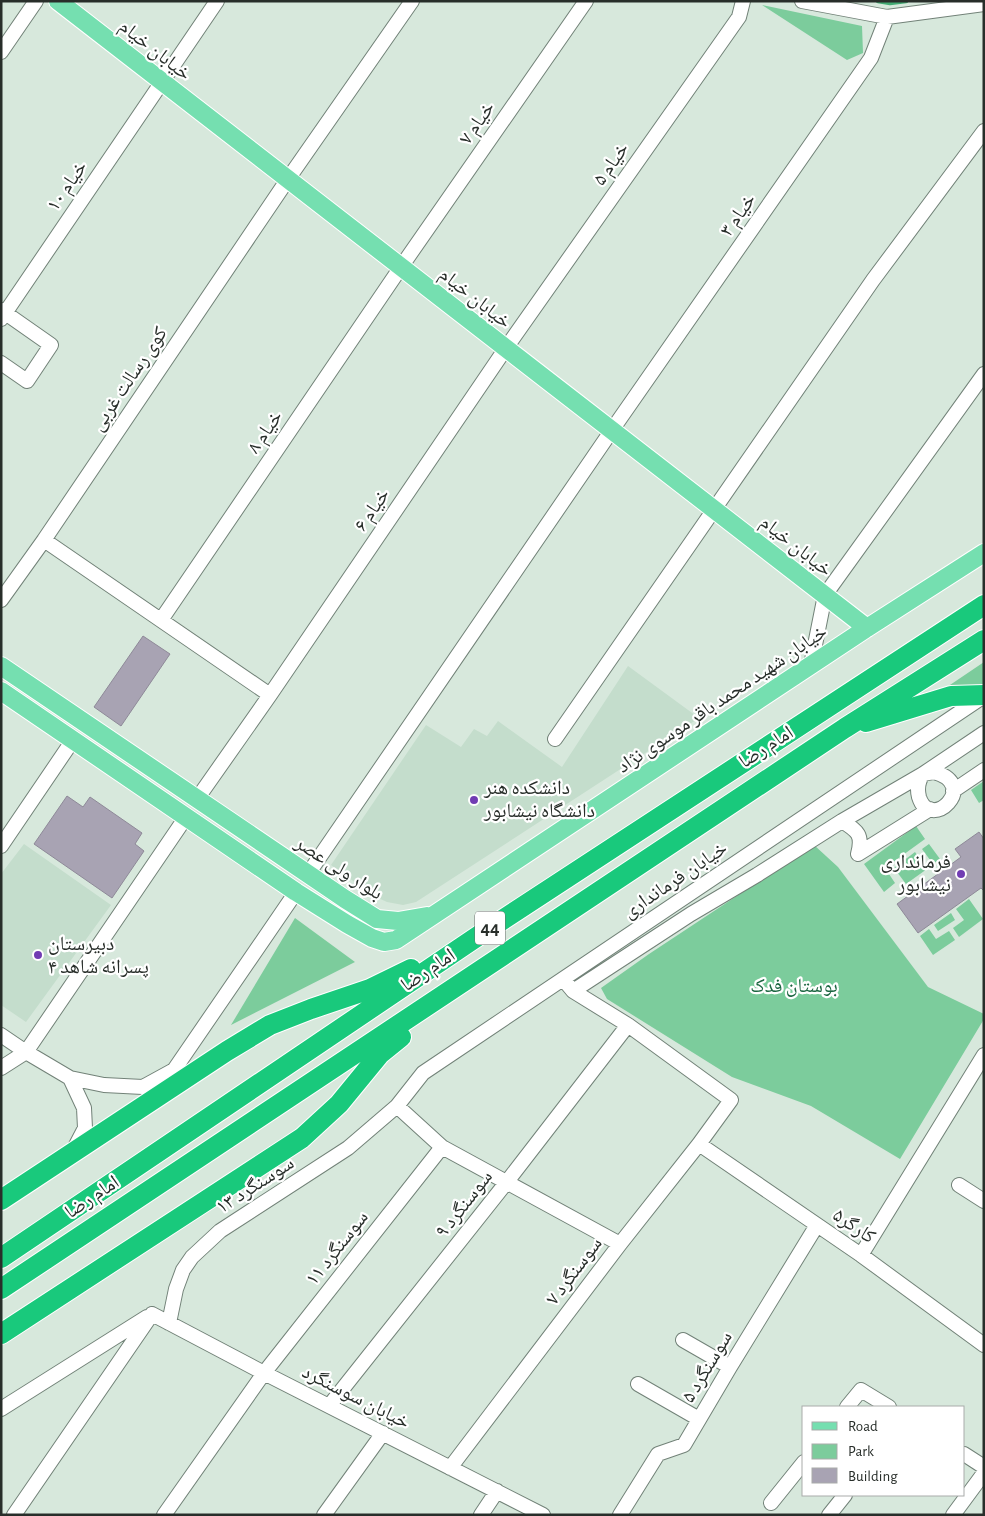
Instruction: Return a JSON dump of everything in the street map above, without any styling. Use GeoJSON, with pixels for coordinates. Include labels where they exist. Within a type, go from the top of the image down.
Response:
{"type":"FeatureCollection","features":[{"type":"Feature","properties":{"kind":"highway","name":"امام رضا"},"geometry":{"type":"LineString","coordinates":[[1,1258],[484,932],[984,605]]}},
{"type":"Feature","properties":{"kind":"highway","name":"امام رضا"},"geometry":{"type":"LineString","coordinates":[[1,1289],[845,728],[984,640]]}},
{"type":"Feature","properties":{"kind":"highway"},"geometry":{"type":"LineString","coordinates":[[845,728],[951,696],[984,696]]}},
{"type":"Feature","properties":{"kind":"highway"},"geometry":{"type":"LineString","coordinates":[[1,1200],[180,1084],[227,1051],[270,1025],[370,989],[484,932]]}},
{"type":"Feature","properties":{"kind":"highway"},"geometry":{"type":"LineString","coordinates":[[1,1334],[302,1138],[340,1104],[380,1054],[502,956]]}},
{"type":"Feature","properties":{"kind":"main road","name":"خیابان خیام"},"geometry":{"type":"LineString","coordinates":[[58,1],[867,628]]}},
{"type":"Feature","properties":{"kind":"main road","name":"خیابان شهید محمد باقر موسوی نژاد"},"geometry":{"type":"LineString","coordinates":[[435,915],[867,628],[984,553]]}},
{"type":"Feature","properties":{"kind":"main road","name":"بلوار ولی عصر"},"geometry":{"type":"LineString","coordinates":[[1,666],[345,899],[378,919],[398,921],[435,915]]}},
{"type":"Feature","properties":{"kind":"main road","name":"بلوار ولی عصر"},"geometry":{"type":"LineString","coordinates":[[1,691],[296,892],[372,938],[384,942],[396,940],[435,915]]}},
{"type":"Feature","properties":{"kind":"main road"},"geometry":{"type":"LineString","coordinates":[[296,892],[308,874]]}},
{"type":"Feature","properties":{"kind":"street"},"geometry":{"type":"LineString","coordinates":[[1,52],[36,1]]}},
{"type":"Feature","properties":{"kind":"street","name":"خیام ۱۰"},"geometry":{"type":"LineString","coordinates":[[1,363],[26,381],[51,345],[3,314],[217,1]]}},
{"type":"Feature","properties":{"kind":"street","name":"کوی رسالت غربی"},"geometry":{"type":"LineString","coordinates":[[1,600],[44,540],[288,179],[412,1]]}},
{"type":"Feature","properties":{"kind":"street","name":"خیام ۷"},"geometry":{"type":"LineString","coordinates":[[401,267],[586,1]]}},
{"type":"Feature","properties":{"kind":"street","name":"خیام ۵"},"geometry":{"type":"LineString","coordinates":[[506,348],[738,17],[743,1]]}},
{"type":"Feature","properties":{"kind":"street"},"geometry":{"type":"LineString","coordinates":[[802,1],[887,17],[984,4]]}},
{"type":"Feature","properties":{"kind":"street","name":"خیام ۳"},"geometry":{"type":"LineString","coordinates":[[308,874],[870,58],[887,17]]}},
{"type":"Feature","properties":{"kind":"street"},"geometry":{"type":"LineString","coordinates":[[555,739],[873,280],[984,131]]}},
{"type":"Feature","properties":{"kind":"street","name":"خیام ۸"},"geometry":{"type":"LineString","coordinates":[[161,620],[401,267]]}},
{"type":"Feature","properties":{"kind":"street","name":"خیام ۶"},"geometry":{"type":"LineString","coordinates":[[197,799],[506,348]]}},
{"type":"Feature","properties":{"kind":"street"},"geometry":{"type":"LineString","coordinates":[[811,665],[825,595],[984,374]]}},
{"type":"Feature","properties":{"kind":"street"},"geometry":{"type":"LineString","coordinates":[[44,540],[270,695]]}},
{"type":"Feature","properties":{"kind":"street","name":"خیابان فرمانداری"},"geometry":{"type":"LineString","coordinates":[[398,1106],[423,1073],[984,696]]}},
{"type":"Feature","properties":{"kind":"street"},"geometry":{"type":"LineString","coordinates":[[572,991],[691,914],[842,821],[923,774],[984,733]]}},
{"type":"Feature","properties":{"kind":"street"},"geometry":{"type":"LineString","coordinates":[[1,846],[73,740]]}},
{"type":"Feature","properties":{"kind":"street"},"geometry":{"type":"LineString","coordinates":[[953,791],[984,770]]}},
{"type":"Feature","properties":{"kind":"street"},"geometry":{"type":"LineString","coordinates":[[934,772],[946,776],[953,791],[953,797],[946,806],[941,809],[930,808],[921,801],[918,784],[923,774],[934,772]]}},
{"type":"Feature","properties":{"kind":"street"},"geometry":{"type":"LineString","coordinates":[[842,821],[855,829],[860,838],[858,854],[930,808]]}},
{"type":"Feature","properties":{"kind":"street"},"geometry":{"type":"LineString","coordinates":[[1,1068],[26,1052],[186,817]]}},
{"type":"Feature","properties":{"kind":"street"},"geometry":{"type":"LineString","coordinates":[[143,1087],[174,1070],[296,892]]}},
{"type":"Feature","properties":{"kind":"street"},"geometry":{"type":"LineString","coordinates":[[563,979],[572,991],[628,1025]]}},
{"type":"Feature","properties":{"kind":"street","name":"سوسنگرد ۷"},"geometry":{"type":"LineString","coordinates":[[450,1468],[731,1100],[628,1025]]}},
{"type":"Feature","properties":{"kind":"street","name":"سوسنگرد ۹"},"geometry":{"type":"LineString","coordinates":[[329,1406],[506,1183],[628,1025]]}},
{"type":"Feature","properties":{"kind":"street"},"geometry":{"type":"LineString","coordinates":[[1,1035],[70,1078],[104,1085],[143,1087],[180,1084]]}},
{"type":"Feature","properties":{"kind":"street"},"geometry":{"type":"LineString","coordinates":[[861,1255],[984,1055]]}},
{"type":"Feature","properties":{"kind":"street"},"geometry":{"type":"LineString","coordinates":[[70,1078],[84,1108],[85,1128],[71,1155]]}},
{"type":"Feature","properties":{"kind":"street"},"geometry":{"type":"LineString","coordinates":[[398,1106],[442,1147],[620,1244]]}},
{"type":"Feature","properties":{"kind":"street","name":"سوسنگرد ۱۳"},"geometry":{"type":"LineString","coordinates":[[169,1323],[176,1290],[183,1270],[192,1257],[220,1231],[348,1148],[398,1106]]}},
{"type":"Feature","properties":{"kind":"street","name":"کارگر۵"},"geometry":{"type":"LineString","coordinates":[[699,1144],[861,1255],[984,1345]]}},
{"type":"Feature","properties":{"kind":"street","name":"سوسنگرد ۱۱"},"geometry":{"type":"LineString","coordinates":[[164,1515],[264,1373],[442,1147]]}},
{"type":"Feature","properties":{"kind":"street"},"geometry":{"type":"LineString","coordinates":[[959,1185],[984,1201]]}},
{"type":"Feature","properties":{"kind":"street","name":"سوسنگرد ۵"},"geometry":{"type":"LineString","coordinates":[[620,1515],[658,1454],[684,1445],[817,1225]]}},
{"type":"Feature","properties":{"kind":"street"},"geometry":{"type":"LineString","coordinates":[[1,1409],[152,1314]]}},
{"type":"Feature","properties":{"kind":"street"},"geometry":{"type":"LineString","coordinates":[[14,1515],[152,1314]]}},
{"type":"Feature","properties":{"kind":"street","name":"خیابان سوسنگرد"},"geometry":{"type":"LineString","coordinates":[[152,1314],[543,1515]]}},
{"type":"Feature","properties":{"kind":"street"},"geometry":{"type":"LineString","coordinates":[[683,1340],[730,1367]]}},
{"type":"Feature","properties":{"kind":"street"},"geometry":{"type":"LineString","coordinates":[[638,1384],[699,1419]]}},
{"type":"Feature","properties":{"kind":"street"},"geometry":{"type":"LineString","coordinates":[[848,1406],[861,1390],[887,1406]]}},
{"type":"Feature","properties":{"kind":"street"},"geometry":{"type":"LineString","coordinates":[[324,1515],[383,1433]]}},
{"type":"Feature","properties":{"kind":"street"},"geometry":{"type":"LineString","coordinates":[[965,1455],[984,1467]]}},
{"type":"Feature","properties":{"kind":"street"},"geometry":{"type":"LineString","coordinates":[[771,1503],[802,1464]]}},
{"type":"Feature","properties":{"kind":"street"},"geometry":{"type":"LineString","coordinates":[[953,1515],[984,1473]]}},
{"type":"Feature","properties":{"kind":"street"},"geometry":{"type":"LineString","coordinates":[[480,1515],[497,1491]]}},
{"type":"Feature","properties":{"kind":"street"},"geometry":{"type":"LineString","coordinates":[[829,1515],[844,1496]]}},
{"type":"Feature","properties":{"kind":"shaded area","name":"دانشکده هنر دانشگاه نیشابور"},"geometry":{"type":"Polygon","coordinates":[[[628,666],[699,718],[416,902],[403,905],[387,902],[374,896],[331,865],[426,725],[461,747],[474,729],[487,736],[498,721],[562,767],[628,666]]]}},
{"type":"Feature","properties":{"kind":"shaded area","name":"دبیرستان پسرانه شاهد ۴"},"geometry":{"type":"Polygon","coordinates":[[[24,844],[111,905],[26,1022],[1,1005],[1,874],[24,844]]]}},
{"type":"Feature","properties":{"kind":"green space"},"geometry":{"type":"Polygon","coordinates":[[[762,5],[862,26],[863,53],[847,60],[762,5]]]}},
{"type":"Feature","properties":{"kind":"green space"},"geometry":{"type":"Polygon","coordinates":[[[984,662],[984,684],[979,686],[947,687],[984,662]]]}},
{"type":"Feature","properties":{"kind":"green space"},"geometry":{"type":"Polygon","coordinates":[[[984,781],[984,800],[979,803],[971,790],[984,781]]]}},
{"type":"Feature","properties":{"kind":"green space"},"geometry":{"type":"Polygon","coordinates":[[[916,826],[925,839],[885,868],[895,883],[884,892],[864,864],[916,826]]]}},
{"type":"Feature","properties":{"kind":"green space"},"geometry":{"type":"Polygon","coordinates":[[[929,844],[940,859],[933,864],[922,849],[929,844]]]}},
{"type":"Feature","properties":{"kind":"green space","name":"بوستان فدک"},"geometry":{"type":"Polygon","coordinates":[[[814,845],[838,867],[928,987],[984,1014],[984,1019],[900,1159],[811,1106],[732,1077],[607,999],[601,988],[814,845]]]}},
{"type":"Feature","properties":{"kind":"green space"},"geometry":{"type":"Polygon","coordinates":[[[915,852],[927,869],[906,884],[894,868],[915,852]]]}},
{"type":"Feature","properties":{"kind":"green space"},"geometry":{"type":"Polygon","coordinates":[[[969,899],[983,919],[959,937],[953,928],[964,920],[956,909],[969,899]]]}},
{"type":"Feature","properties":{"kind":"green space"},"geometry":{"type":"Polygon","coordinates":[[[951,913],[955,920],[938,931],[934,925],[951,913]]]}},
{"type":"Feature","properties":{"kind":"green space"},"geometry":{"type":"Polygon","coordinates":[[[295,918],[355,962],[231,1025],[295,918]]]}},
{"type":"Feature","properties":{"kind":"green space"},"geometry":{"type":"Polygon","coordinates":[[[929,929],[936,939],[949,931],[955,940],[933,955],[920,936],[929,929]]]}},
{"type":"Feature","properties":{"kind":"building"},"geometry":{"type":"Polygon","coordinates":[[[143,636],[170,654],[121,726],[94,707],[143,636]]]}},
{"type":"Feature","properties":{"kind":"building"},"geometry":{"type":"Polygon","coordinates":[[[67,796],[83,807],[90,797],[142,833],[135,844],[144,851],[112,898],[34,844],[67,796]]]}},
{"type":"Feature","properties":{"kind":"building","name":"فرمانداری نیشابور"},"geometry":{"type":"Polygon","coordinates":[[[979,832],[984,839],[984,891],[981,888],[918,933],[897,904],[961,857],[955,849],[979,832]]]}},
{"type":"Feature","properties":{"kind":"waterway"},"geometry":{"type":"LineString","coordinates":[[878,1],[890,3],[906,1]]}},
{"type":"Feature","properties":{"kind":"place","name":"دانشکده هنر دانشگاه نیشابور"},"geometry":{"type":"Point","coordinates":[474,800]}},
{"type":"Feature","properties":{"kind":"place","name":"فرمانداری نیشابور"},"geometry":{"type":"Point","coordinates":[961,874]}},
{"type":"Feature","properties":{"kind":"place","name":"دبیرستان پسرانه شاهد ۴"},"geometry":{"type":"Point","coordinates":[38,955]}}]}
